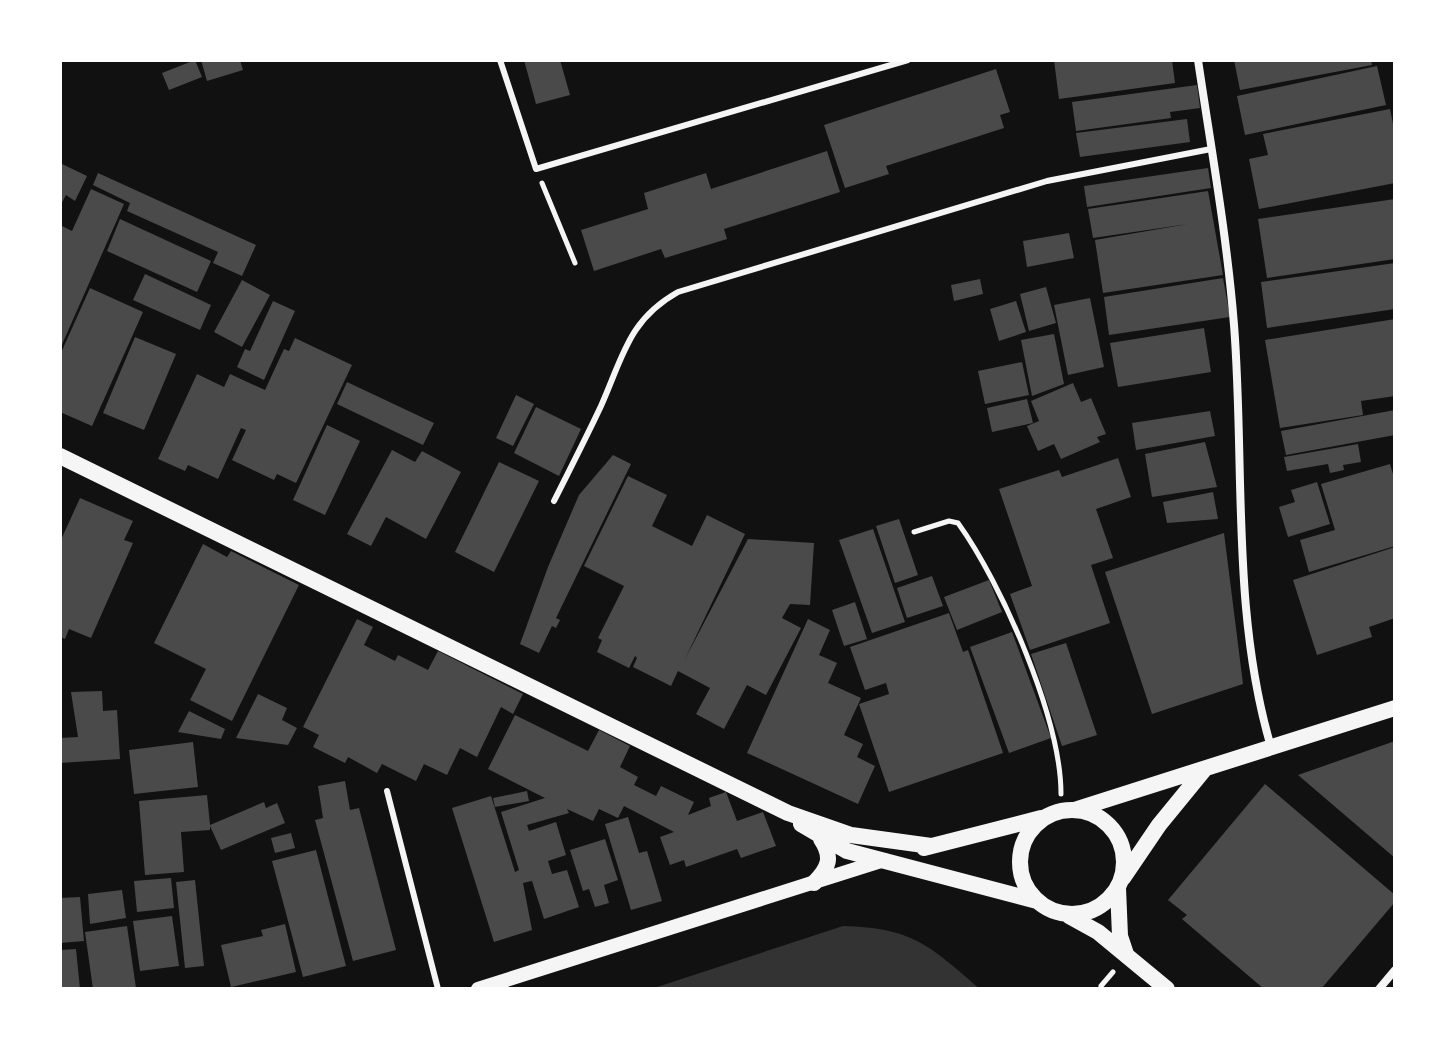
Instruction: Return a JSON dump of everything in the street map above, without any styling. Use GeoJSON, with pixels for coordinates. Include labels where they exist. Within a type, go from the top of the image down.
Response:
{"type":"FeatureCollection","features":[{"type":"Feature","properties":{"kind":"main road"},"geometry":{"type":"LineString","coordinates":[[60,456],[788,813],[851,835],[931,846]]}},
{"type":"Feature","properties":{"kind":"main road"},"geometry":{"type":"LineString","coordinates":[[884,860],[1044,818],[1395,708]]}},
{"type":"Feature","properties":{"kind":"main road"},"geometry":{"type":"LineString","coordinates":[[1066,915],[1096,910],[1120,884],[1159,825],[1204,770]]}},
{"type":"Feature","properties":{"kind":"main road"},"geometry":{"type":"LineString","coordinates":[[1067,810],[1095,815],[1110,826],[1123,851],[1120,936],[1126,955]]}},
{"type":"Feature","properties":{"kind":"main road"},"geometry":{"type":"LineString","coordinates":[[788,813],[821,839],[847,851],[1037,901],[1098,932],[1167,989]]}},
{"type":"Feature","properties":{"kind":"main road"},"geometry":{"type":"LineString","coordinates":[[1037,901],[1024,881],[1020,857],[1032,828],[1044,818]]}},
{"type":"Feature","properties":{"kind":"main road"},"geometry":{"type":"LineString","coordinates":[[814,883],[827,871],[829,863],[827,849],[821,839]]}},
{"type":"Feature","properties":{"kind":"street"},"geometry":{"type":"LineString","coordinates":[[1198,60],[1234,323],[1247,593],[1259,706],[1272,748]]}},
{"type":"Feature","properties":{"kind":"street"},"geometry":{"type":"LineString","coordinates":[[478,989],[884,860]]}},
{"type":"Feature","properties":{"kind":"street"},"geometry":{"type":"LineString","coordinates":[[1379,989],[1395,970]]}},
{"type":"Feature","properties":{"kind":"lane"},"geometry":{"type":"LineString","coordinates":[[500,60],[536,169],[908,60]]}},
{"type":"Feature","properties":{"kind":"lane"},"geometry":{"type":"LineString","coordinates":[[554,501],[601,405],[626,341],[655,305],[678,292],[1047,181],[1211,149]]}},
{"type":"Feature","properties":{"kind":"lane"},"geometry":{"type":"LineString","coordinates":[[387,791],[438,989]]}},
{"type":"Feature","properties":{"kind":"path"},"geometry":{"type":"LineString","coordinates":[[536,169],[575,263]]}},
{"type":"Feature","properties":{"kind":"path"},"geometry":{"type":"LineString","coordinates":[[914,532],[949,521],[958,523],[990,577],[1023,651],[1061,765],[1067,810]]}},
{"type":"Feature","properties":{"kind":"shaded area"},"geometry":{"type":"Polygon","coordinates":[[[843,926],[867,927],[904,935],[933,950],[980,989],[651,989],[843,926]]]}},
{"type":"Feature","properties":{"kind":"building"},"geometry":{"type":"Polygon","coordinates":[[[195,60],[202,77],[169,90],[162,73],[195,60]]]}},
{"type":"Feature","properties":{"kind":"building"},"geometry":{"type":"Polygon","coordinates":[[[201,60],[240,60],[243,70],[207,81],[201,60]]]}},
{"type":"Feature","properties":{"kind":"building"},"geometry":{"type":"Polygon","coordinates":[[[524,60],[560,60],[570,95],[536,104],[524,60]]]}},
{"type":"Feature","properties":{"kind":"building"},"geometry":{"type":"Polygon","coordinates":[[[1054,60],[1172,60],[1175,83],[1059,99],[1054,60]]]}},
{"type":"Feature","properties":{"kind":"building"},"geometry":{"type":"Polygon","coordinates":[[[1234,60],[1371,60],[1372,65],[1240,90],[1234,60]]]}},
{"type":"Feature","properties":{"kind":"building"},"geometry":{"type":"Polygon","coordinates":[[[1377,66],[1386,105],[1245,135],[1237,96],[1377,66]]]}},
{"type":"Feature","properties":{"kind":"building"},"geometry":{"type":"Polygon","coordinates":[[[996,69],[1010,112],[1000,115],[1004,128],[886,166],[889,174],[845,188],[824,125],[996,69]]]}},
{"type":"Feature","properties":{"kind":"building"},"geometry":{"type":"Polygon","coordinates":[[[1197,85],[1200,108],[1170,112],[1171,118],[1076,131],[1072,102],[1197,85]]]}},
{"type":"Feature","properties":{"kind":"building"},"geometry":{"type":"Polygon","coordinates":[[[1390,109],[1395,134],[1395,183],[1259,209],[1249,159],[1268,155],[1263,134],[1390,109]]]}},
{"type":"Feature","properties":{"kind":"building"},"geometry":{"type":"Polygon","coordinates":[[[1187,119],[1190,142],[1080,157],[1076,133],[1187,119]]]}},
{"type":"Feature","properties":{"kind":"building"},"geometry":{"type":"Polygon","coordinates":[[[827,151],[840,192],[724,229],[727,239],[665,258],[661,249],[594,271],[581,230],[648,209],[644,193],[706,173],[711,189],[827,151]]]}},
{"type":"Feature","properties":{"kind":"building"},"geometry":{"type":"Polygon","coordinates":[[[60,163],[87,176],[75,201],[66,195],[60,206],[60,163]]]}},
{"type":"Feature","properties":{"kind":"building"},"geometry":{"type":"Polygon","coordinates":[[[1208,168],[1211,188],[1087,207],[1084,186],[1208,168]]]}},
{"type":"Feature","properties":{"kind":"building"},"geometry":{"type":"Polygon","coordinates":[[[98,173],[256,245],[242,276],[213,263],[218,252],[127,211],[130,203],[93,185],[98,173]]]}},
{"type":"Feature","properties":{"kind":"building"},"geometry":{"type":"Polygon","coordinates":[[[91,189],[124,204],[60,349],[60,225],[72,231],[91,189]]]}},
{"type":"Feature","properties":{"kind":"building"},"geometry":{"type":"Polygon","coordinates":[[[1208,191],[1223,275],[1103,293],[1095,240],[1188,224],[1093,238],[1088,209],[1208,191]]]}},
{"type":"Feature","properties":{"kind":"building"},"geometry":{"type":"Polygon","coordinates":[[[1395,199],[1395,259],[1267,278],[1258,219],[1395,199]]]}},
{"type":"Feature","properties":{"kind":"building"},"geometry":{"type":"Polygon","coordinates":[[[120,219],[211,261],[197,292],[107,251],[120,219]]]}},
{"type":"Feature","properties":{"kind":"building"},"geometry":{"type":"Polygon","coordinates":[[[1069,233],[1074,258],[1027,267],[1023,241],[1069,233]]]}},
{"type":"Feature","properties":{"kind":"building"},"geometry":{"type":"Polygon","coordinates":[[[1395,263],[1395,309],[1267,328],[1261,282],[1395,263]]]}},
{"type":"Feature","properties":{"kind":"building"},"geometry":{"type":"Polygon","coordinates":[[[145,274],[211,305],[200,330],[133,300],[145,274]]]}},
{"type":"Feature","properties":{"kind":"building"},"geometry":{"type":"Polygon","coordinates":[[[1223,278],[1230,317],[1109,335],[1104,297],[1223,278]]]}},
{"type":"Feature","properties":{"kind":"building"},"geometry":{"type":"Polygon","coordinates":[[[980,279],[983,294],[954,301],[951,285],[980,279]]]}},
{"type":"Feature","properties":{"kind":"building"},"geometry":{"type":"Polygon","coordinates":[[[242,280],[270,295],[242,347],[214,332],[242,280]]]}},
{"type":"Feature","properties":{"kind":"building"},"geometry":{"type":"Polygon","coordinates":[[[1046,287],[1056,323],[1029,331],[1020,294],[1046,287]]]}},
{"type":"Feature","properties":{"kind":"building"},"geometry":{"type":"Polygon","coordinates":[[[90,288],[143,312],[92,426],[60,412],[60,355],[90,288]]]}},
{"type":"Feature","properties":{"kind":"building"},"geometry":{"type":"Polygon","coordinates":[[[1090,298],[1104,367],[1068,375],[1054,305],[1090,298]]]}},
{"type":"Feature","properties":{"kind":"building"},"geometry":{"type":"Polygon","coordinates":[[[273,301],[295,311],[264,380],[237,367],[245,349],[250,351],[273,301]]]}},
{"type":"Feature","properties":{"kind":"building"},"geometry":{"type":"Polygon","coordinates":[[[1016,301],[1026,332],[999,341],[990,309],[1016,301]]]}},
{"type":"Feature","properties":{"kind":"building"},"geometry":{"type":"Polygon","coordinates":[[[1395,319],[1395,396],[1361,401],[1363,415],[1280,428],[1265,340],[1395,319]]]}},
{"type":"Feature","properties":{"kind":"building"},"geometry":{"type":"Polygon","coordinates":[[[1204,328],[1211,372],[1118,387],[1110,343],[1204,328]]]}},
{"type":"Feature","properties":{"kind":"building"},"geometry":{"type":"Polygon","coordinates":[[[1054,334],[1064,384],[1032,396],[1021,340],[1054,334]]]}},
{"type":"Feature","properties":{"kind":"building"},"geometry":{"type":"Polygon","coordinates":[[[135,337],[176,354],[144,430],[103,413],[135,337]]]}},
{"type":"Feature","properties":{"kind":"building"},"geometry":{"type":"Polygon","coordinates":[[[295,338],[352,365],[296,483],[277,474],[274,480],[232,460],[246,430],[241,428],[218,479],[188,465],[185,471],[158,459],[197,374],[224,387],[230,374],[265,390],[284,349],[289,351],[295,338]]]}},
{"type":"Feature","properties":{"kind":"building"},"geometry":{"type":"Polygon","coordinates":[[[1022,362],[1029,395],[985,404],[978,371],[1022,362]]]}},
{"type":"Feature","properties":{"kind":"building"},"geometry":{"type":"Polygon","coordinates":[[[347,382],[434,423],[423,445],[337,404],[347,382]]]}},
{"type":"Feature","properties":{"kind":"building"},"geometry":{"type":"Polygon","coordinates":[[[1073,383],[1081,402],[1091,398],[1106,434],[1097,437],[1100,442],[1061,459],[1054,444],[1038,451],[1027,426],[1039,421],[1031,401],[1073,383]]]}},
{"type":"Feature","properties":{"kind":"building"},"geometry":{"type":"Polygon","coordinates":[[[516,395],[534,404],[513,446],[496,438],[516,395]]]}},
{"type":"Feature","properties":{"kind":"building"},"geometry":{"type":"Polygon","coordinates":[[[1027,399],[1033,423],[992,432],[987,408],[1027,399]]]}},
{"type":"Feature","properties":{"kind":"building"},"geometry":{"type":"Polygon","coordinates":[[[536,407],[581,429],[559,476],[514,453],[536,407]]]}},
{"type":"Feature","properties":{"kind":"building"},"geometry":{"type":"Polygon","coordinates":[[[1395,410],[1395,435],[1286,455],[1281,431],[1395,410]]]}},
{"type":"Feature","properties":{"kind":"building"},"geometry":{"type":"Polygon","coordinates":[[[1210,411],[1215,436],[1136,450],[1132,423],[1210,411]]]}},
{"type":"Feature","properties":{"kind":"building"},"geometry":{"type":"Polygon","coordinates":[[[327,425],[360,441],[325,515],[293,500],[327,425]]]}},
{"type":"Feature","properties":{"kind":"building"},"geometry":{"type":"Polygon","coordinates":[[[1205,442],[1217,487],[1152,497],[1145,454],[1205,442]]]}},
{"type":"Feature","properties":{"kind":"building"},"geometry":{"type":"Polygon","coordinates":[[[1358,444],[1361,462],[1343,465],[1344,470],[1330,473],[1328,464],[1287,471],[1284,457],[1358,444]]]}},
{"type":"Feature","properties":{"kind":"building"},"geometry":{"type":"Polygon","coordinates":[[[392,450],[415,462],[422,451],[461,472],[426,539],[386,517],[371,546],[347,534],[392,450]]]}},
{"type":"Feature","properties":{"kind":"building"},"geometry":{"type":"Polygon","coordinates":[[[613,455],[631,464],[556,618],[560,620],[556,628],[552,626],[539,653],[520,644],[548,567],[579,495],[613,455]]]}},
{"type":"Feature","properties":{"kind":"building"},"geometry":{"type":"Polygon","coordinates":[[[1118,458],[1131,497],[1096,509],[1113,558],[1091,565],[1110,623],[1030,650],[1010,594],[1032,586],[999,489],[1059,470],[1062,477],[1118,458]]]}},
{"type":"Feature","properties":{"kind":"building"},"geometry":{"type":"Polygon","coordinates":[[[499,462],[539,481],[494,572],[455,552],[499,462]]]}},
{"type":"Feature","properties":{"kind":"building"},"geometry":{"type":"Polygon","coordinates":[[[1390,464],[1395,481],[1395,546],[1309,572],[1300,540],[1335,530],[1321,484],[1390,464]]]}},
{"type":"Feature","properties":{"kind":"building"},"geometry":{"type":"Polygon","coordinates":[[[628,476],[667,495],[652,526],[692,546],[707,515],[745,534],[685,659],[748,539],[814,543],[810,605],[790,604],[782,618],[801,628],[766,695],[747,685],[724,729],[696,714],[710,688],[678,671],[671,686],[633,667],[635,656],[629,668],[597,652],[602,640],[598,638],[624,586],[584,566],[628,476]]]}},
{"type":"Feature","properties":{"kind":"building"},"geometry":{"type":"Polygon","coordinates":[[[1317,482],[1330,524],[1288,537],[1279,507],[1295,502],[1291,490],[1317,482]]]}},
{"type":"Feature","properties":{"kind":"building"},"geometry":{"type":"Polygon","coordinates":[[[1213,492],[1218,519],[1167,523],[1163,502],[1213,492]]]}},
{"type":"Feature","properties":{"kind":"building"},"geometry":{"type":"Polygon","coordinates":[[[80,498],[133,521],[124,540],[133,543],[91,638],[69,629],[65,639],[60,637],[60,542],[80,498]]]}},
{"type":"Feature","properties":{"kind":"building"},"geometry":{"type":"Polygon","coordinates":[[[899,519],[918,575],[895,583],[876,526],[899,519]]]}},
{"type":"Feature","properties":{"kind":"building"},"geometry":{"type":"Polygon","coordinates":[[[873,529],[905,622],[872,633],[839,540],[873,529]]]}},
{"type":"Feature","properties":{"kind":"building"},"geometry":{"type":"Polygon","coordinates":[[[1224,533],[1243,684],[1152,714],[1105,572],[1224,533]]]}},
{"type":"Feature","properties":{"kind":"building"},"geometry":{"type":"Polygon","coordinates":[[[203,544],[227,557],[231,551],[299,585],[232,721],[190,700],[206,669],[154,643],[203,544]]]}},
{"type":"Feature","properties":{"kind":"building"},"geometry":{"type":"Polygon","coordinates":[[[1395,547],[1395,618],[1369,627],[1372,637],[1317,655],[1293,580],[1395,547]]]}},
{"type":"Feature","properties":{"kind":"building"},"geometry":{"type":"Polygon","coordinates":[[[932,576],[943,606],[907,618],[897,588],[932,576]]]}},
{"type":"Feature","properties":{"kind":"building"},"geometry":{"type":"Polygon","coordinates":[[[989,580],[1002,612],[957,630],[944,597],[989,580]]]}},
{"type":"Feature","properties":{"kind":"building"},"geometry":{"type":"Polygon","coordinates":[[[855,602],[867,639],[844,646],[832,610],[855,602]]]}},
{"type":"Feature","properties":{"kind":"building"},"geometry":{"type":"Polygon","coordinates":[[[949,613],[963,652],[968,650],[1003,753],[889,792],[859,704],[889,694],[886,683],[865,690],[850,647],[949,613]]]}},
{"type":"Feature","properties":{"kind":"building"},"geometry":{"type":"Polygon","coordinates":[[[357,619],[373,627],[364,645],[395,661],[398,655],[428,670],[438,651],[523,694],[513,714],[501,707],[477,757],[460,748],[447,775],[424,764],[416,781],[382,764],[377,773],[348,757],[345,763],[313,747],[319,735],[303,727],[357,619]]]}},
{"type":"Feature","properties":{"kind":"building"},"geometry":{"type":"Polygon","coordinates":[[[808,619],[830,630],[819,655],[837,663],[828,683],[861,698],[844,735],[863,744],[857,757],[875,766],[858,804],[747,753],[808,619]]]}},
{"type":"Feature","properties":{"kind":"building"},"geometry":{"type":"Polygon","coordinates":[[[1012,632],[1051,738],[1009,753],[970,647],[1012,632]]]}},
{"type":"Feature","properties":{"kind":"building"},"geometry":{"type":"Polygon","coordinates":[[[1066,643],[1097,735],[1062,746],[1031,654],[1066,643]]]}},
{"type":"Feature","properties":{"kind":"building"},"geometry":{"type":"Polygon","coordinates":[[[102,691],[103,711],[117,710],[120,759],[60,763],[60,738],[78,737],[71,692],[102,691]]]}},
{"type":"Feature","properties":{"kind":"building"},"geometry":{"type":"Polygon","coordinates":[[[258,694],[287,708],[282,720],[297,728],[288,745],[236,738],[258,694]]]}},
{"type":"Feature","properties":{"kind":"building"},"geometry":{"type":"Polygon","coordinates":[[[189,711],[225,729],[221,739],[178,732],[189,711]]]}},
{"type":"Feature","properties":{"kind":"building"},"geometry":{"type":"Polygon","coordinates":[[[515,715],[588,751],[599,730],[630,746],[620,767],[638,777],[634,785],[656,796],[661,786],[694,802],[688,815],[711,806],[709,798],[726,792],[737,821],[763,812],[776,846],[741,858],[737,849],[686,867],[684,860],[670,865],[660,837],[674,832],[624,806],[618,818],[599,809],[593,821],[567,809],[569,813],[527,825],[529,831],[556,822],[566,855],[548,861],[552,874],[567,870],[579,907],[544,919],[532,881],[523,883],[532,930],[494,942],[452,808],[491,796],[515,872],[519,870],[501,812],[545,798],[488,769],[515,715]]]}},
{"type":"Feature","properties":{"kind":"building"},"geometry":{"type":"Polygon","coordinates":[[[1395,741],[1395,858],[1298,775],[1395,741]]]}},
{"type":"Feature","properties":{"kind":"building"},"geometry":{"type":"Polygon","coordinates":[[[193,742],[198,787],[134,794],[129,750],[193,742]]]}},
{"type":"Feature","properties":{"kind":"building"},"geometry":{"type":"Polygon","coordinates":[[[345,781],[350,810],[359,808],[396,950],[353,961],[315,820],[323,818],[318,786],[345,781]]]}},
{"type":"Feature","properties":{"kind":"building"},"geometry":{"type":"Polygon","coordinates":[[[1265,784],[1395,895],[1395,902],[1321,989],[1264,989],[1182,919],[1187,915],[1168,900],[1265,784]]]}},
{"type":"Feature","properties":{"kind":"building"},"geometry":{"type":"Polygon","coordinates":[[[527,791],[529,801],[495,807],[493,798],[527,791]]]}},
{"type":"Feature","properties":{"kind":"building"},"geometry":{"type":"Polygon","coordinates":[[[207,795],[210,825],[264,802],[266,808],[277,803],[285,823],[221,850],[210,826],[210,830],[181,832],[184,872],[145,875],[139,801],[207,795]]]}},
{"type":"Feature","properties":{"kind":"building"},"geometry":{"type":"Polygon","coordinates":[[[628,817],[639,853],[647,851],[662,901],[631,910],[605,824],[628,817]]]}},
{"type":"Feature","properties":{"kind":"building"},"geometry":{"type":"Polygon","coordinates":[[[291,833],[295,848],[275,853],[271,838],[291,833]]]}},
{"type":"Feature","properties":{"kind":"building"},"geometry":{"type":"Polygon","coordinates":[[[605,839],[618,880],[604,885],[609,903],[595,907],[589,889],[583,891],[570,850],[605,839]]]}},
{"type":"Feature","properties":{"kind":"building"},"geometry":{"type":"Polygon","coordinates":[[[316,850],[346,966],[303,977],[272,861],[316,850]]]}},
{"type":"Feature","properties":{"kind":"building"},"geometry":{"type":"Polygon","coordinates":[[[171,878],[174,908],[137,912],[134,881],[171,878]]]}},
{"type":"Feature","properties":{"kind":"building"},"geometry":{"type":"Polygon","coordinates":[[[195,880],[204,966],[185,968],[176,882],[195,880]]]}},
{"type":"Feature","properties":{"kind":"building"},"geometry":{"type":"Polygon","coordinates":[[[122,890],[126,918],[90,924],[88,894],[122,890]]]}},
{"type":"Feature","properties":{"kind":"building"},"geometry":{"type":"Polygon","coordinates":[[[80,897],[84,941],[60,943],[60,898],[80,897]]]}},
{"type":"Feature","properties":{"kind":"building"},"geometry":{"type":"Polygon","coordinates":[[[172,916],[179,966],[140,971],[133,921],[172,916]]]}},
{"type":"Feature","properties":{"kind":"building"},"geometry":{"type":"Polygon","coordinates":[[[285,924],[296,972],[231,987],[221,945],[263,936],[261,930],[285,924]]]}},
{"type":"Feature","properties":{"kind":"building"},"geometry":{"type":"Polygon","coordinates":[[[127,926],[136,988],[93,989],[85,932],[127,926]]]}},
{"type":"Feature","properties":{"kind":"building"},"geometry":{"type":"Polygon","coordinates":[[[76,949],[80,989],[60,989],[60,950],[76,949]]]}}]}
